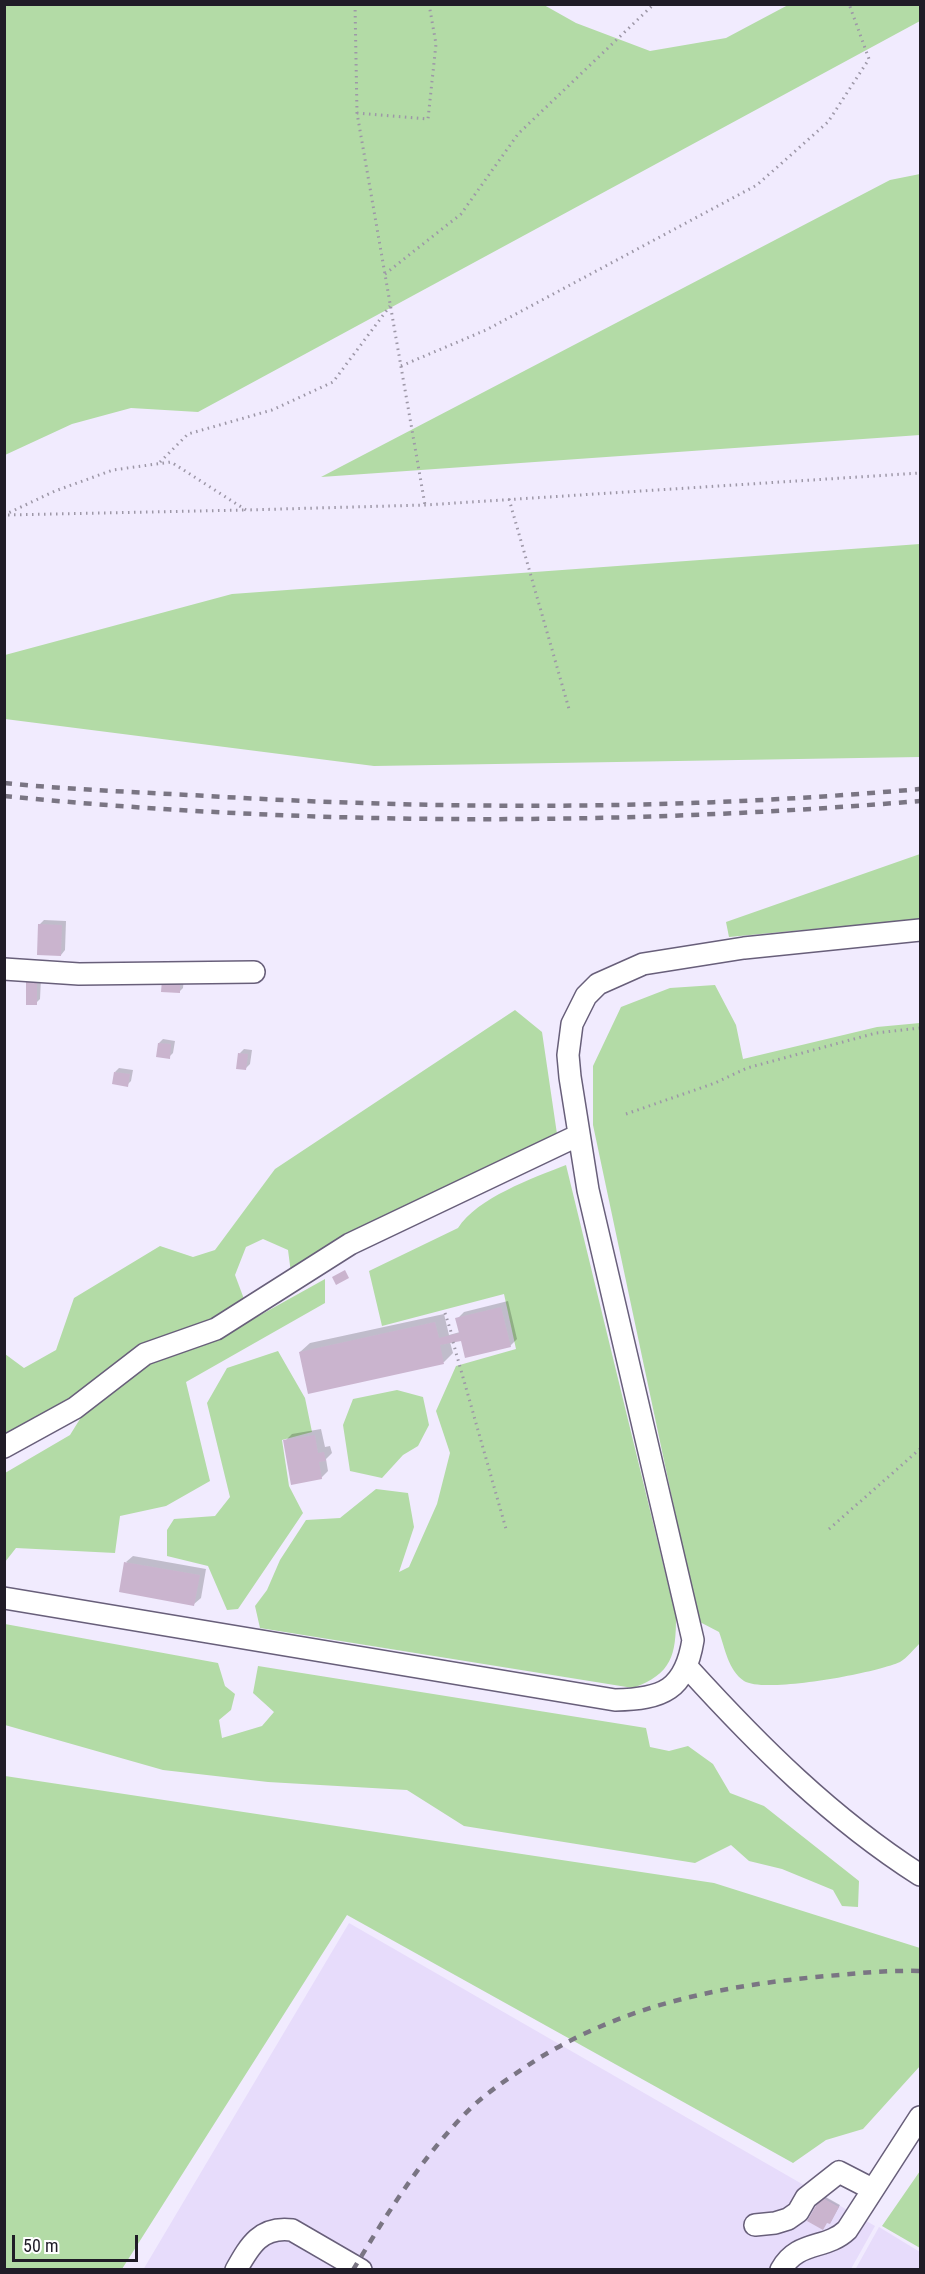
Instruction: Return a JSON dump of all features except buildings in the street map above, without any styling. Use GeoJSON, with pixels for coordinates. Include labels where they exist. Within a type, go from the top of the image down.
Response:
{"type":"FeatureCollection","features":[{"type":"Feature","properties":{"kind":"street"},"geometry":{"type":"LineString","coordinates":[[4,1598],[615,1700],[638,1699],[666,1691],[688,1668],[693,1640],[594,1220],[570,1077],[569,1038],[578,1010],[586,996],[611,976],[628,968],[666,958],[921,930]]}},
{"type":"Feature","properties":{"kind":"street"},"geometry":{"type":"LineString","coordinates":[[4,969],[79,974],[254,972]]}},
{"type":"Feature","properties":{"kind":"street"},"geometry":{"type":"LineString","coordinates":[[4,1447],[75,1408],[145,1354],[216,1329],[350,1244],[579,1136]]}},
{"type":"Feature","properties":{"kind":"street"},"geometry":{"type":"LineString","coordinates":[[688,1668],[799,1783],[874,1846],[921,1875]]}},
{"type":"Feature","properties":{"kind":"street"},"geometry":{"type":"LineString","coordinates":[[781,2270],[792,2253],[841,2236],[921,2117]]}},
{"type":"Feature","properties":{"kind":"street"},"geometry":{"type":"LineString","coordinates":[[755,2224],[775,2223],[788,2219],[798,2212],[806,2198],[839,2172],[872,2189]]}},
{"type":"Feature","properties":{"kind":"street"},"geometry":{"type":"LineString","coordinates":[[236,2270],[256,2238],[265,2231],[280,2229],[292,2230],[361,2270]]}},
{"type":"Feature","properties":{"kind":"path"},"geometry":{"type":"LineString","coordinates":[[355,4],[357,113],[425,505]]}},
{"type":"Feature","properties":{"kind":"path"},"geometry":{"type":"LineString","coordinates":[[357,113],[428,119],[436,44],[429,4]]}},
{"type":"Feature","properties":{"kind":"path"},"geometry":{"type":"LineString","coordinates":[[385,274],[461,213],[518,134],[654,4]]}},
{"type":"Feature","properties":{"kind":"path"},"geometry":{"type":"LineString","coordinates":[[401,366],[486,330],[757,185],[828,122],[869,59],[849,4]]}},
{"type":"Feature","properties":{"kind":"path"},"geometry":{"type":"LineString","coordinates":[[159,463],[188,434],[272,410],[333,382],[390,306]]}},
{"type":"Feature","properties":{"kind":"path"},"geometry":{"type":"LineString","coordinates":[[4,515],[55,491],[113,470],[171,462],[246,510]]}},
{"type":"Feature","properties":{"kind":"path"},"geometry":{"type":"LineString","coordinates":[[4,515],[425,505],[921,473]]}},
{"type":"Feature","properties":{"kind":"path"},"geometry":{"type":"LineString","coordinates":[[509,499],[569,709]]}},
{"type":"Feature","properties":{"kind":"path"},"geometry":{"type":"LineString","coordinates":[[626,1114],[715,1083],[747,1068],[876,1033],[921,1028]]}},
{"type":"Feature","properties":{"kind":"path"},"geometry":{"type":"LineString","coordinates":[[445,1313],[452,1335]]}},
{"type":"Feature","properties":{"kind":"path"},"geometry":{"type":"LineString","coordinates":[[453,1342],[506,1528]]}},
{"type":"Feature","properties":{"kind":"path"},"geometry":{"type":"LineString","coordinates":[[829,1529],[921,1449]]}},
{"type":"Feature","properties":{"kind":"shaded area"},"geometry":{"type":"Polygon","coordinates":[[[349,1923],[875,2226],[851,2269],[143,2270],[349,1923]]]}},
{"type":"Feature","properties":{"kind":"shaded area"},"geometry":{"type":"Polygon","coordinates":[[[879,2227],[920,2252],[920,2269],[855,2270],[879,2227]]]}},
{"type":"Feature","properties":{"kind":"green space"},"geometry":{"type":"Polygon","coordinates":[[[4,5],[544,5],[576,23],[650,51],[726,38],[788,5],[920,5],[920,21],[198,412],[131,408],[72,424],[5,455],[4,5]]]}},
{"type":"Feature","properties":{"kind":"green space"},"geometry":{"type":"Polygon","coordinates":[[[920,174],[920,435],[321,477],[890,180],[920,174]]]}},
{"type":"Feature","properties":{"kind":"green space"},"geometry":{"type":"Polygon","coordinates":[[[920,544],[920,757],[374,766],[5,719],[5,655],[232,594],[920,544]]]}},
{"type":"Feature","properties":{"kind":"green space"},"geometry":{"type":"Polygon","coordinates":[[[920,854],[920,919],[729,937],[726,922],[920,854]]]}},
{"type":"Feature","properties":{"kind":"green space"},"geometry":{"type":"Polygon","coordinates":[[[715,985],[736,1025],[743,1059],[877,1027],[920,1023],[920,1643],[900,1662],[887,1667],[796,1684],[756,1684],[744,1681],[734,1671],[719,1632],[698,1621],[593,1125],[593,1066],[621,1007],[670,988],[715,985]]]}},
{"type":"Feature","properties":{"kind":"green space"},"geometry":{"type":"Polygon","coordinates":[[[515,1010],[542,1032],[557,1134],[481,1169],[291,1273],[288,1250],[263,1239],[246,1247],[235,1275],[244,1299],[238,1311],[246,1323],[325,1279],[325,1303],[186,1382],[210,1481],[166,1506],[120,1516],[115,1553],[16,1548],[5,1562],[5,1473],[70,1435],[88,1406],[58,1405],[5,1436],[5,1354],[24,1368],[56,1350],[74,1298],[160,1246],[193,1257],[215,1250],[275,1169],[515,1010]]]}},
{"type":"Feature","properties":{"kind":"green space"},"geometry":{"type":"Polygon","coordinates":[[[566,1165],[676,1617],[675,1642],[669,1662],[656,1676],[633,1688],[260,1628],[255,1606],[267,1590],[280,1560],[306,1520],[340,1518],[376,1489],[408,1493],[414,1527],[399,1572],[409,1567],[437,1504],[450,1453],[436,1411],[456,1366],[516,1349],[504,1294],[382,1326],[369,1271],[458,1228],[478,1207],[492,1198],[566,1165]]]}},
{"type":"Feature","properties":{"kind":"green space"},"geometry":{"type":"Polygon","coordinates":[[[278,1351],[305,1398],[312,1432],[282,1440],[289,1486],[303,1513],[238,1609],[227,1610],[208,1566],[167,1556],[167,1530],[174,1519],[215,1516],[230,1497],[207,1403],[227,1368],[278,1351]]]}},
{"type":"Feature","properties":{"kind":"green space"},"geometry":{"type":"Polygon","coordinates":[[[397,1390],[423,1397],[429,1425],[418,1446],[403,1455],[382,1478],[350,1471],[343,1425],[353,1399],[397,1390]]]}},
{"type":"Feature","properties":{"kind":"green space"},"geometry":{"type":"Polygon","coordinates":[[[5,1624],[218,1663],[225,1686],[235,1694],[231,1710],[219,1720],[222,1738],[262,1726],[274,1712],[253,1693],[258,1666],[646,1728],[650,1747],[669,1751],[688,1746],[713,1764],[730,1793],[764,1806],[859,1881],[858,1907],[842,1906],[833,1890],[782,1869],[749,1861],[731,1845],[695,1863],[464,1826],[407,1790],[268,1782],[163,1770],[5,1725],[5,1624]]]}},
{"type":"Feature","properties":{"kind":"green space"},"geometry":{"type":"Polygon","coordinates":[[[5,1776],[714,1883],[920,1948],[920,2066],[863,2129],[826,2140],[793,2163],[347,1915],[122,2269],[5,2269],[5,1776]]]}},
{"type":"Feature","properties":{"kind":"green space"},"geometry":{"type":"Polygon","coordinates":[[[920,2171],[920,2248],[882,2226],[920,2171]]]}},
{"type":"Feature","properties":{"kind":"railway"},"geometry":{"type":"LineString","coordinates":[[4,783],[296,801],[564,806],[742,801],[920,789]]}},
{"type":"Feature","properties":{"kind":"railway"},"geometry":{"type":"LineString","coordinates":[[4,796],[232,813],[462,819],[692,815],[920,801]]}},
{"type":"Feature","properties":{"kind":"railway"},"geometry":{"type":"LineString","coordinates":[[353,2270],[408,2183],[456,2123],[496,2087],[569,2041],[636,2013],[706,1993],[816,1977],[920,1971]]}}]}
